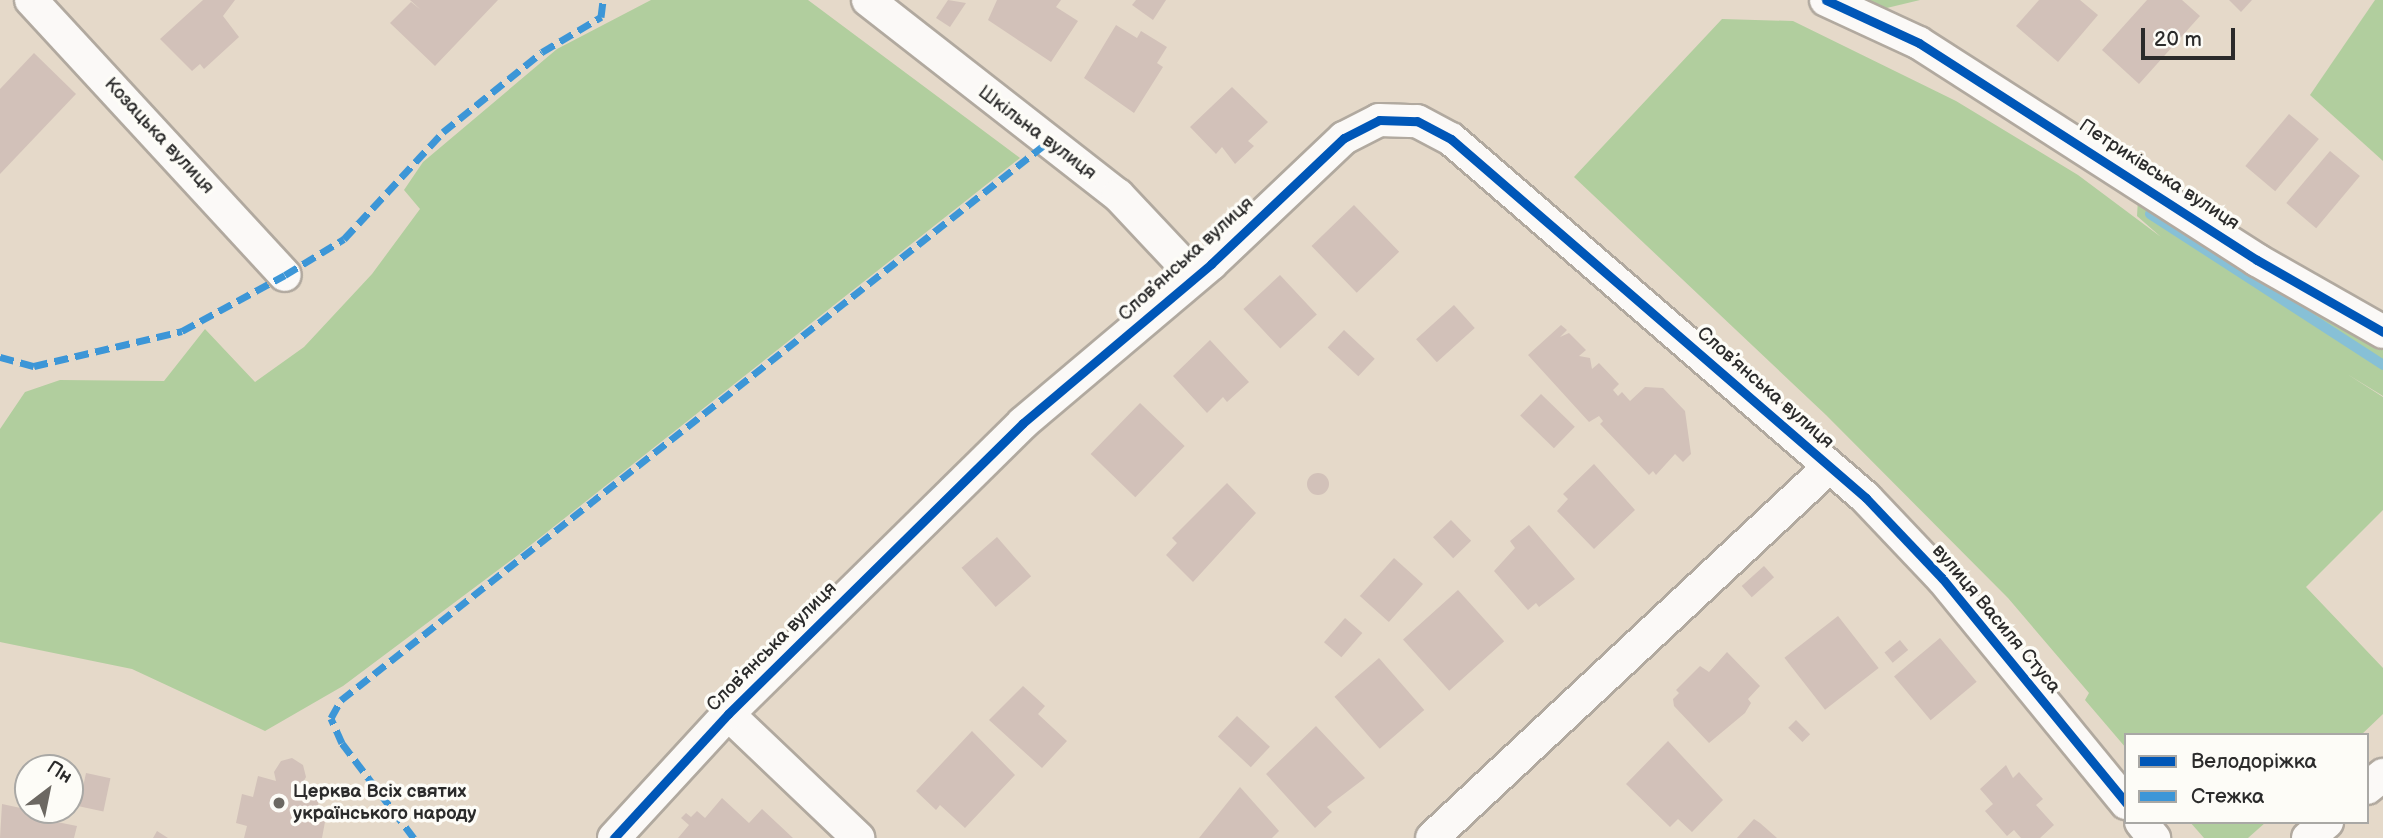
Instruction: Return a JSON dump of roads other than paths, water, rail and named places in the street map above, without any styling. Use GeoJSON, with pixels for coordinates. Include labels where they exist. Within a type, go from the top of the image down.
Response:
{"type":"FeatureCollection","features":[{"type":"Feature","properties":{"kind":"street","name":"Козацька вулиця"},"geometry":{"type":"LineString","coordinates":[[31,0],[285,275]]}},
{"type":"Feature","properties":{"kind":"street","name":"Шкільна вулиця"},"geometry":{"type":"LineString","coordinates":[[868,0],[1118,194],[1195,277]]}},
{"type":"Feature","properties":{"kind":"street","name":"Петриківська вулиця"},"geometry":{"type":"LineString","coordinates":[[1826,0],[1919,43],[2257,260],[2383,332]]}},
{"type":"Feature","properties":{"kind":"street","name":"Словʼянська вулиця"},"geometry":{"type":"LineString","coordinates":[[614,838],[728,714],[1023,423],[1195,277],[1344,138],[1379,120],[1417,121],[1451,139],[1829,467]]}},
{"type":"Feature","properties":{"kind":"street","name":"вулиця Василя Стуса"},"geometry":{"type":"LineString","coordinates":[[1829,467],[1942,578],[2124,801]]}},
{"type":"Feature","properties":{"kind":"street"},"geometry":{"type":"LineString","coordinates":[[1432,838],[1829,467]]}},
{"type":"Feature","properties":{"kind":"street"},"geometry":{"type":"LineString","coordinates":[[728,714],[858,838]]}},
{"type":"Feature","properties":{"kind":"street"},"geometry":{"type":"LineString","coordinates":[[2369,786],[2383,775]]}},
{"type":"Feature","properties":{"kind":"street"},"geometry":{"type":"LineString","coordinates":[[2143,824],[2154,838]]}},
{"type":"Feature","properties":{"kind":"street"},"geometry":{"type":"LineString","coordinates":[[2308,838],[2325,824]]}},
{"type":"Feature","properties":{"kind":"waterway"},"geometry":{"type":"LineString","coordinates":[[2150,214],[2383,365]]}},
{"type":"Feature","properties":{"kind":"place","name":"Церква Всіх святих українського народу"},"geometry":{"type":"Point","coordinates":[279,803]}}]}
